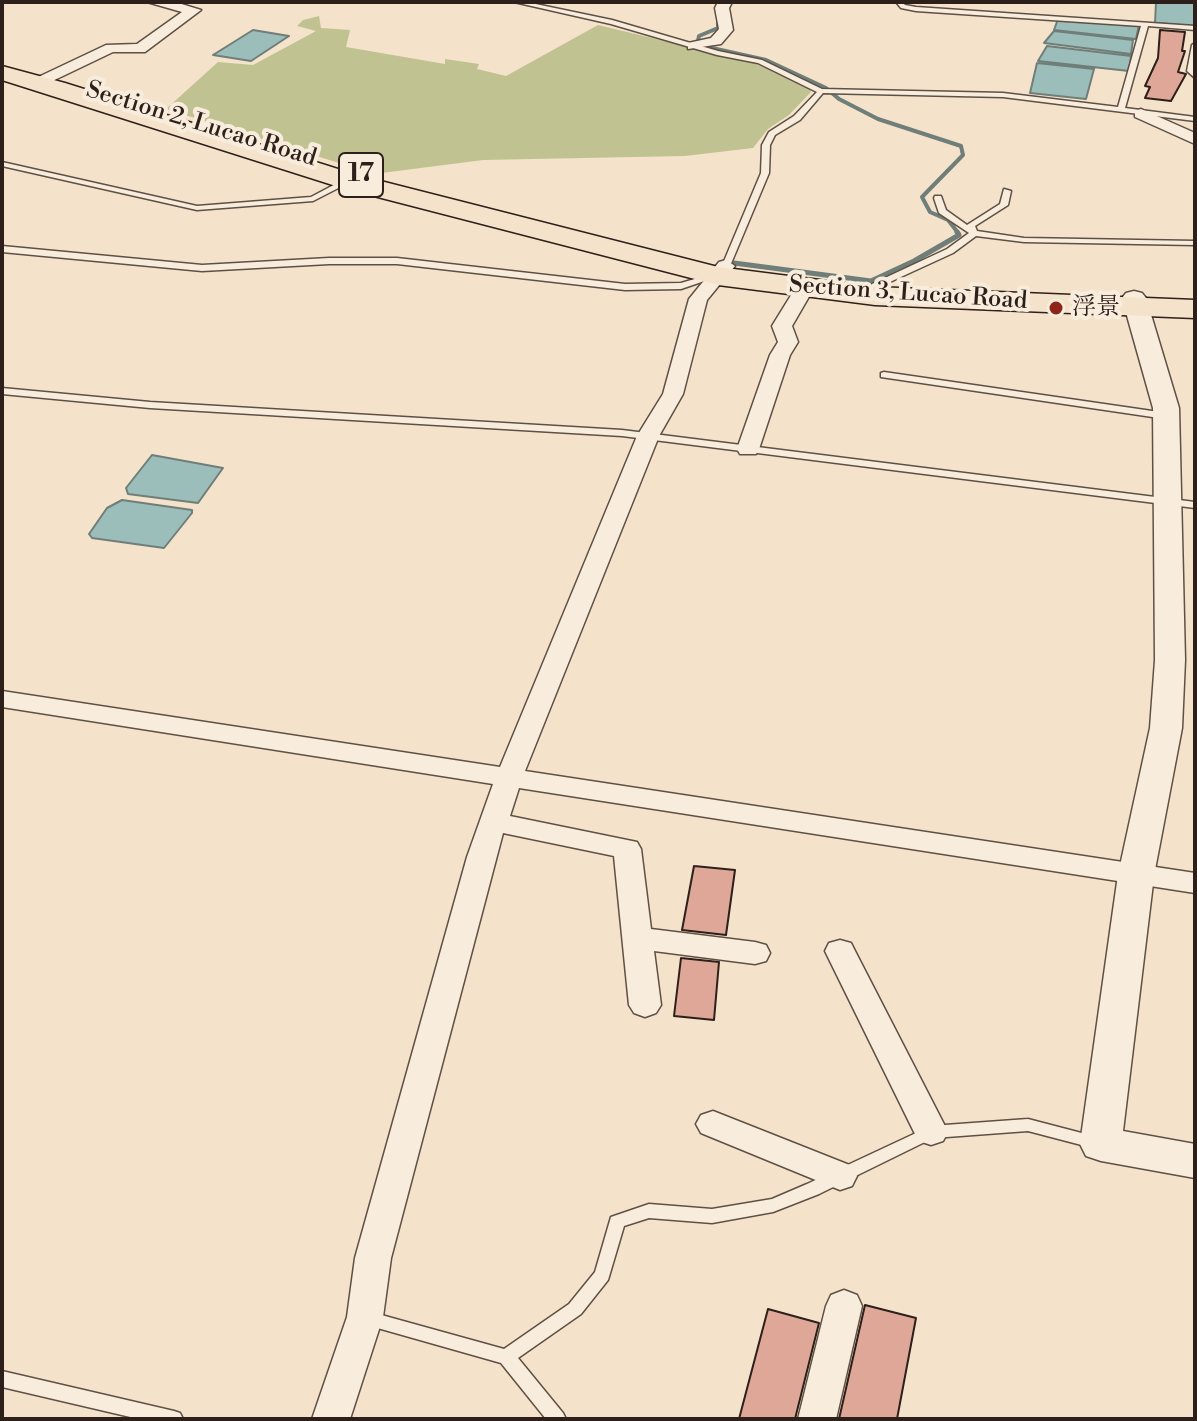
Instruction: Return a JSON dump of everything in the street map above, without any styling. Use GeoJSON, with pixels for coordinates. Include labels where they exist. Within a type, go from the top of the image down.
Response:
{"type":"FeatureCollection","features":[{"type":"Feature","properties":{"kind":"main road","name":"Section 2, Lucao Road"},"geometry":{"type":"LineString","coordinates":[[2,65],[348,181],[722,271]]}},
{"type":"Feature","properties":{"kind":"main road","name":"Section 2, Lucao Road"},"geometry":{"type":"LineString","coordinates":[[2,73],[42,80],[363,175],[722,271]]}},
{"type":"Feature","properties":{"kind":"main road","name":"Section 3, Lucao Road"},"geometry":{"type":"LineString","coordinates":[[722,271],[805,288],[1136,303],[1195,309]]}},
{"type":"Feature","properties":{"kind":"main road","name":"Section 3, Lucao Road"},"geometry":{"type":"LineString","coordinates":[[722,271],[875,291]]}},
{"type":"Feature","properties":{"kind":"main road","name":"Section 3, Lucao Road"},"geometry":{"type":"LineString","coordinates":[[1136,303],[1195,300]]}},
{"type":"Feature","properties":{"kind":"street"},"geometry":{"type":"LineString","coordinates":[[42,80],[111,48],[140,49],[194,10],[154,2]]}},
{"type":"Feature","properties":{"kind":"street"},"geometry":{"type":"LineString","coordinates":[[693,46],[716,41],[726,30],[722,8],[725,2]]}},
{"type":"Feature","properties":{"kind":"street"},"geometry":{"type":"LineString","coordinates":[[1141,114],[1195,139]]}},
{"type":"Feature","properties":{"kind":"street"},"geometry":{"type":"LineString","coordinates":[[331,1419],[365,1317],[373,1258],[481,857],[509,778],[648,436],[673,394],[698,299],[722,271]]}},
{"type":"Feature","properties":{"kind":"street"},"geometry":{"type":"LineString","coordinates":[[748,449],[780,355],[788,342],[782,326],[805,288]]}},
{"type":"Feature","properties":{"kind":"street"},"geometry":{"type":"LineString","coordinates":[[1136,303],[1166,416],[1182,504],[1166,728],[1136,875],[1101,1144],[1195,1161]]}},
{"type":"Feature","properties":{"kind":"street"},"geometry":{"type":"LineString","coordinates":[[2,699],[1195,883]]}},
{"type":"Feature","properties":{"kind":"street"},"geometry":{"type":"LineString","coordinates":[[494,822],[627,849],[645,1005]]}},
{"type":"Feature","properties":{"kind":"street"},"geometry":{"type":"LineString","coordinates":[[638,938],[755,953]]}},
{"type":"Feature","properties":{"kind":"street"},"geometry":{"type":"LineString","coordinates":[[840,951],[931,1132]]}},
{"type":"Feature","properties":{"kind":"street"},"geometry":{"type":"LineString","coordinates":[[713,1124],[840,1176]]}},
{"type":"Feature","properties":{"kind":"street"},"geometry":{"type":"LineString","coordinates":[[817,1419],[844,1306]]}},
{"type":"Feature","properties":{"kind":"lane"},"geometry":{"type":"LineString","coordinates":[[517,2],[612,22],[693,46],[760,61],[821,91],[1003,95],[1195,119]]}},
{"type":"Feature","properties":{"kind":"lane"},"geometry":{"type":"LineString","coordinates":[[899,2],[903,7],[916,9],[1195,28]]}},
{"type":"Feature","properties":{"kind":"lane"},"geometry":{"type":"LineString","coordinates":[[1121,109],[1145,24]]}},
{"type":"Feature","properties":{"kind":"lane"},"geometry":{"type":"LineString","coordinates":[[1195,45],[1190,71],[1195,76]]}},
{"type":"Feature","properties":{"kind":"lane"},"geometry":{"type":"LineString","coordinates":[[2,258],[6,249],[202,268],[329,261],[397,261],[625,287],[681,286],[722,271],[765,173],[766,145],[772,134],[797,118],[821,91]]}},
{"type":"Feature","properties":{"kind":"lane"},"geometry":{"type":"LineString","coordinates":[[2,164],[166,203],[212,209],[313,199],[348,181]]}},
{"type":"Feature","properties":{"kind":"lane"},"geometry":{"type":"LineString","coordinates":[[974,233],[971,225],[1004,205],[1007,191]]}},
{"type":"Feature","properties":{"kind":"lane"},"geometry":{"type":"LineString","coordinates":[[938,198],[942,211],[974,233],[1024,240],[1195,243]]}},
{"type":"Feature","properties":{"kind":"lane"},"geometry":{"type":"LineString","coordinates":[[875,291],[950,251],[974,233]]}},
{"type":"Feature","properties":{"kind":"lane"},"geometry":{"type":"LineString","coordinates":[[884,375],[1166,416]]}},
{"type":"Feature","properties":{"kind":"lane"},"geometry":{"type":"LineString","coordinates":[[2,391],[150,405],[648,436],[1182,504]]}},
{"type":"Feature","properties":{"kind":"lane"},"geometry":{"type":"LineString","coordinates":[[506,1357],[575,1309],[602,1275],[617,1222],[649,1211],[712,1216],[773,1205],[931,1132],[1028,1125],[1101,1144]]}},
{"type":"Feature","properties":{"kind":"lane"},"geometry":{"type":"LineString","coordinates":[[365,1317],[506,1357],[557,1419]]}},
{"type":"Feature","properties":{"kind":"lane"},"geometry":{"type":"LineString","coordinates":[[2,1379],[174,1419]]}},
{"type":"Feature","properties":{"kind":"green space"},"geometry":{"type":"Polygon","coordinates":[[[319,16],[321,28],[350,30],[346,47],[445,64],[445,59],[479,64],[477,69],[506,76],[598,25],[752,62],[809,88],[811,92],[789,115],[768,129],[753,148],[685,156],[483,160],[374,174],[166,109],[218,62],[253,65],[316,31],[297,26],[303,20],[319,16]]]}},
{"type":"Feature","properties":{"kind":"water"},"geometry":{"type":"Polygon","coordinates":[[[1156,2],[1195,2],[1195,26],[1155,23],[1156,2]]]}},
{"type":"Feature","properties":{"kind":"water"},"geometry":{"type":"Polygon","coordinates":[[[1058,19],[1139,25],[1136,39],[1054,30],[1058,19]]]}},
{"type":"Feature","properties":{"kind":"water"},"geometry":{"type":"Polygon","coordinates":[[[253,30],[289,36],[251,61],[213,55],[253,30]]]}},
{"type":"Feature","properties":{"kind":"water"},"geometry":{"type":"Polygon","coordinates":[[[1054,31],[1133,40],[1131,54],[1044,43],[1054,31]]]}},
{"type":"Feature","properties":{"kind":"water"},"geometry":{"type":"Polygon","coordinates":[[[1047,46],[1131,56],[1129,71],[1038,61],[1047,46]]]}},
{"type":"Feature","properties":{"kind":"water"},"geometry":{"type":"Polygon","coordinates":[[[1037,63],[1094,69],[1086,99],[1030,93],[1037,63]]]}},
{"type":"Feature","properties":{"kind":"water"},"geometry":{"type":"Polygon","coordinates":[[[152,455],[223,468],[198,503],[128,494],[126,488],[152,455]]]}},
{"type":"Feature","properties":{"kind":"water"},"geometry":{"type":"Polygon","coordinates":[[[122,500],[192,510],[192,513],[164,548],[92,538],[89,534],[107,508],[122,500]]]}},
{"type":"Feature","properties":{"kind":"building"},"geometry":{"type":"Polygon","coordinates":[[[1160,30],[1185,32],[1182,51],[1185,51],[1178,72],[1186,74],[1171,101],[1145,98],[1150,87],[1145,86],[1158,58],[1160,30]]]}},
{"type":"Feature","properties":{"kind":"building"},"geometry":{"type":"Polygon","coordinates":[[[694,866],[735,870],[726,935],[682,930],[694,866]]]}},
{"type":"Feature","properties":{"kind":"building"},"geometry":{"type":"Polygon","coordinates":[[[681,958],[719,962],[714,1020],[674,1016],[681,958]]]}},
{"type":"Feature","properties":{"kind":"building"},"geometry":{"type":"Polygon","coordinates":[[[865,1305],[916,1318],[897,1419],[839,1419],[865,1305]]]}},
{"type":"Feature","properties":{"kind":"building"},"geometry":{"type":"Polygon","coordinates":[[[768,1309],[819,1323],[795,1419],[739,1419],[768,1309]]]}},
{"type":"Feature","properties":{"kind":"waterway"},"geometry":{"type":"LineString","coordinates":[[718,2],[718,28],[699,36],[698,41],[712,48],[766,60],[826,88],[839,99],[878,119],[961,146],[963,155],[922,197],[930,212],[948,220],[959,234]]}},
{"type":"Feature","properties":{"kind":"waterway"},"geometry":{"type":"LineString","coordinates":[[734,263],[871,281],[914,261],[959,235],[957,232]]}},
{"type":"Feature","properties":{"kind":"place","name":"浮景"},"geometry":{"type":"Point","coordinates":[1056,308]}}]}
